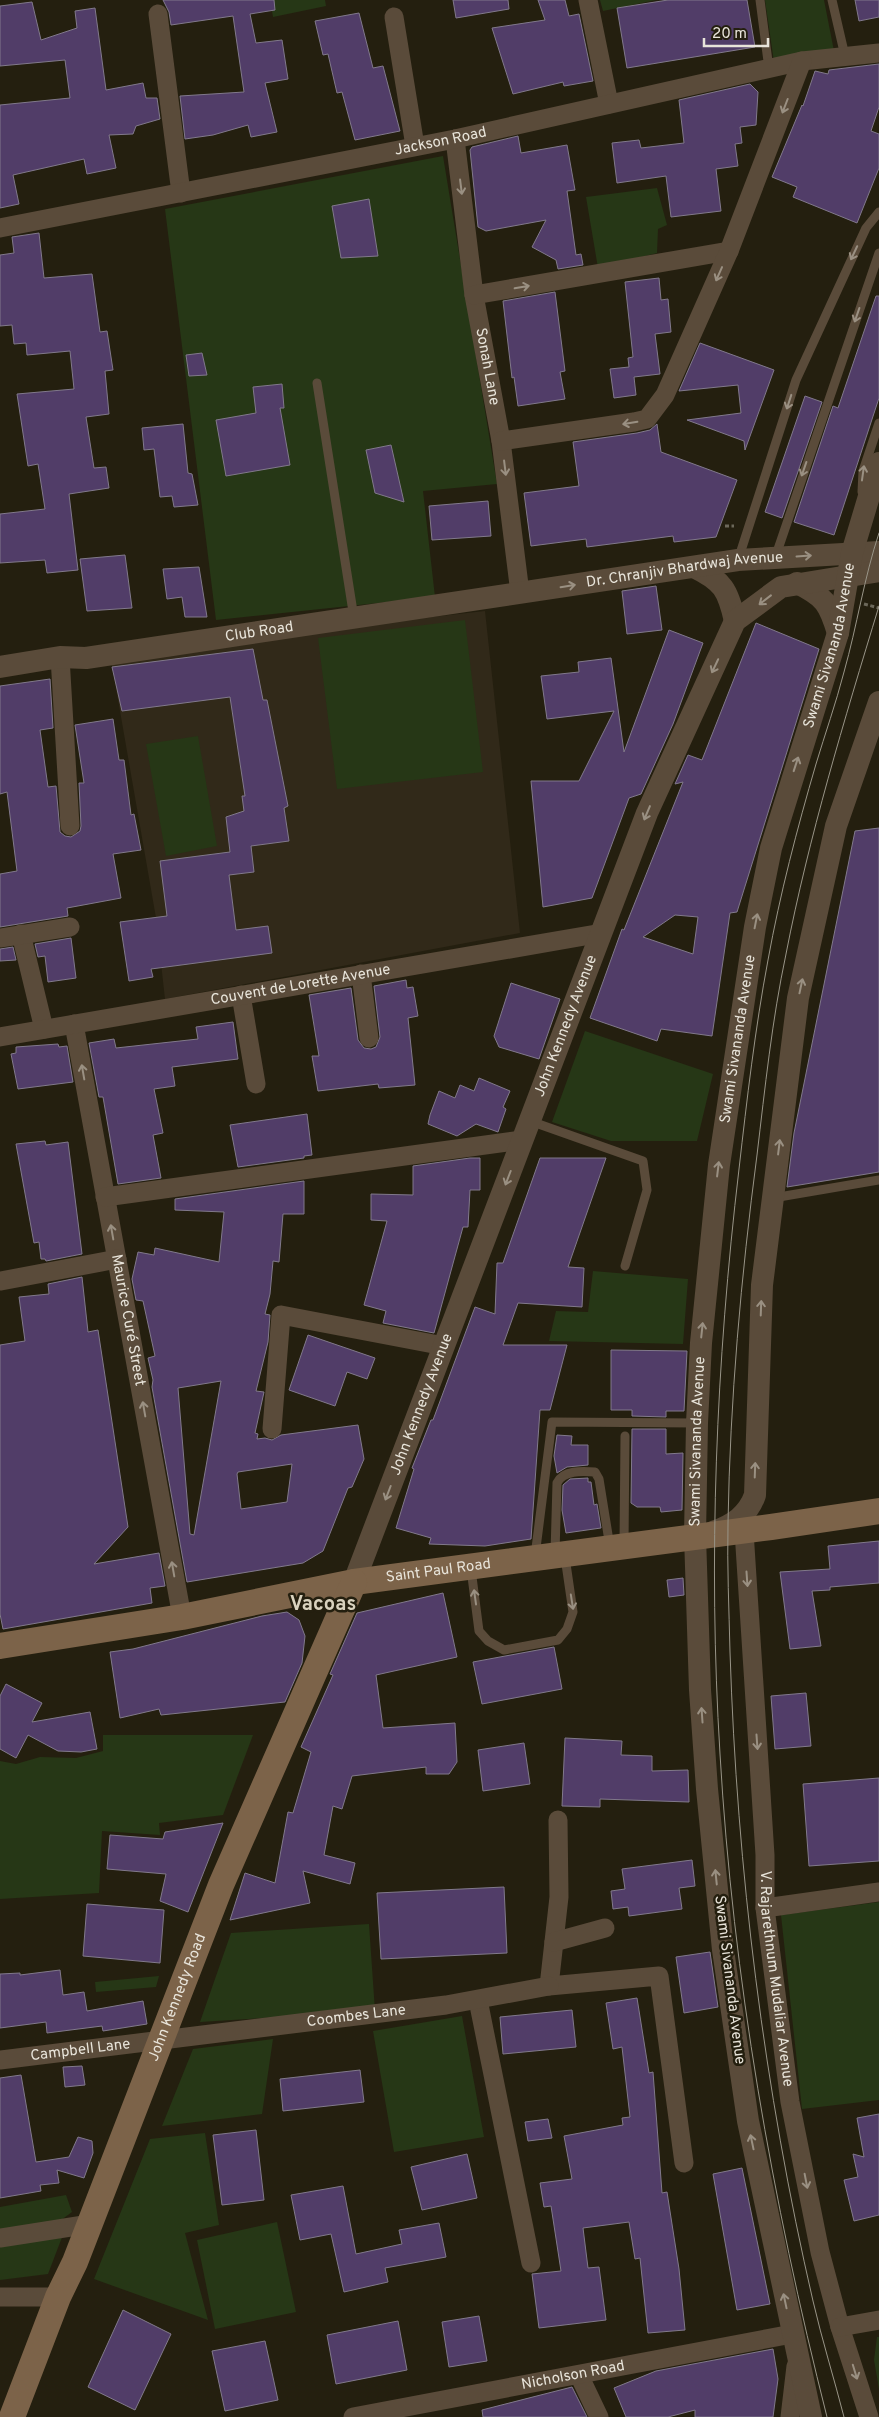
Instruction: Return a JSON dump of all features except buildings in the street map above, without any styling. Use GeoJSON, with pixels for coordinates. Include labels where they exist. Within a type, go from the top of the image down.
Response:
{"type":"FeatureCollection","features":[{"type":"Feature","properties":{"kind":"main road","name":"Saint Paul Road"},"geometry":{"type":"LineString","coordinates":[[0,1646],[182,1617],[354,1582],[617,1546],[744,1531],[879,1511]]}},
{"type":"Feature","properties":{"kind":"main road","name":"John Kennedy Road"},"geometry":{"type":"LineString","coordinates":[[12,2417],[58,2297],[75,2262],[90,2224],[221,1885],[354,1582]]}},
{"type":"Feature","properties":{"kind":"street"},"geometry":{"type":"LineString","coordinates":[[588,0],[609,104]]}},
{"type":"Feature","properties":{"kind":"street"},"geometry":{"type":"LineString","coordinates":[[158,14],[181,193]]}},
{"type":"Feature","properties":{"kind":"street"},"geometry":{"type":"LineString","coordinates":[[394,17],[415,146]]}},
{"type":"Feature","properties":{"kind":"street","name":"Jackson Road"},"geometry":{"type":"LineString","coordinates":[[0,228],[455,139],[802,61],[879,53]]}},
{"type":"Feature","properties":{"kind":"street"},"geometry":{"type":"LineString","coordinates":[[501,441],[647,419],[665,396],[729,251],[802,61]]}},
{"type":"Feature","properties":{"kind":"street","name":"Sonah Lane"},"geometry":{"type":"LineString","coordinates":[[455,139],[474,295],[501,441],[520,593]]}},
{"type":"Feature","properties":{"kind":"street"},"geometry":{"type":"LineString","coordinates":[[474,295],[729,251]]}},
{"type":"Feature","properties":{"kind":"street","name":"Swami Sivananda Avenue"},"geometry":{"type":"LineString","coordinates":[[811,2417],[748,2121],[724,1950],[707,1789],[700,1690],[695,1536],[697,1423],[701,1343],[719,1165],[755,927],[771,848],[838,633],[852,553],[879,463]]}},
{"type":"Feature","properties":{"kind":"street","name":"Dr. Chranjiv Bhardwaj Avenue"},"geometry":{"type":"LineString","coordinates":[[520,593],[738,560],[879,552]]}},
{"type":"Feature","properties":{"kind":"street"},"geometry":{"type":"LineString","coordinates":[[694,567],[712,576],[720,584],[727,594],[735,621]]}},
{"type":"Feature","properties":{"kind":"street","name":"John Kennedy Avenue"},"geometry":{"type":"LineString","coordinates":[[354,1582],[647,813],[735,621],[781,587],[796,583],[879,571]]}},
{"type":"Feature","properties":{"kind":"street"},"geometry":{"type":"LineString","coordinates":[[796,583],[818,594],[832,611],[838,633]]}},
{"type":"Feature","properties":{"kind":"street","name":"Club Road"},"geometry":{"type":"LineString","coordinates":[[0,667],[60,657],[86,658],[520,593]]}},
{"type":"Feature","properties":{"kind":"street"},"geometry":{"type":"LineString","coordinates":[[60,657],[70,826]]}},
{"type":"Feature","properties":{"kind":"street"},"geometry":{"type":"LineString","coordinates":[[790,1524],[767,1514],[760,1506],[755,1495],[762,1285],[798,998],[836,826],[879,702]]}},
{"type":"Feature","properties":{"kind":"street"},"geometry":{"type":"LineString","coordinates":[[0,938],[70,927]]}},
{"type":"Feature","properties":{"kind":"street","name":"Couvent de Lorette Avenue"},"geometry":{"type":"LineString","coordinates":[[0,1037],[602,932]]}},
{"type":"Feature","properties":{"kind":"street"},"geometry":{"type":"LineString","coordinates":[[21,934],[44,1029]]}},
{"type":"Feature","properties":{"kind":"street"},"geometry":{"type":"LineString","coordinates":[[361,974],[369,1038]]}},
{"type":"Feature","properties":{"kind":"street"},"geometry":{"type":"LineString","coordinates":[[241,995],[256,1084]]}},
{"type":"Feature","properties":{"kind":"street","name":"Maurice Curé Street"},"geometry":{"type":"LineString","coordinates":[[74,1024],[182,1617]]}},
{"type":"Feature","properties":{"kind":"street"},"geometry":{"type":"LineString","coordinates":[[105,1197],[526,1130]]}},
{"type":"Feature","properties":{"kind":"street"},"geometry":{"type":"LineString","coordinates":[[1,1281],[117,1259]]}},
{"type":"Feature","properties":{"kind":"street"},"geometry":{"type":"LineString","coordinates":[[272,1429],[281,1315],[444,1346]]}},
{"type":"Feature","properties":{"kind":"street","name":"Swami Sivananda Avenue"},"geometry":{"type":"LineString","coordinates":[[695,1536],[714,1532],[741,1517],[750,1507],[755,1495]]}},
{"type":"Feature","properties":{"kind":"street","name":"V. Rajarethnum Mudaliar Avenue"},"geometry":{"type":"LineString","coordinates":[[744,1531],[765,1855],[765,1908],[790,2102],[820,2252],[840,2327],[869,2417]]}},
{"type":"Feature","properties":{"kind":"street"},"geometry":{"type":"LineString","coordinates":[[549,1986],[559,1897],[558,1820]]}},
{"type":"Feature","properties":{"kind":"street"},"geometry":{"type":"LineString","coordinates":[[765,1908],[879,1892]]}},
{"type":"Feature","properties":{"kind":"street"},"geometry":{"type":"LineString","coordinates":[[554,1942],[605,1928]]}},
{"type":"Feature","properties":{"kind":"street","name":"Coombes Lane"},"geometry":{"type":"LineString","coordinates":[[161,2040],[478,2000],[549,1986],[659,1976],[684,2163]]}},
{"type":"Feature","properties":{"kind":"street"},"geometry":{"type":"LineString","coordinates":[[478,2000],[531,2263]]}},
{"type":"Feature","properties":{"kind":"street","name":"Campbell Lane"},"geometry":{"type":"LineString","coordinates":[[0,2060],[161,2040]]}},
{"type":"Feature","properties":{"kind":"street"},"geometry":{"type":"LineString","coordinates":[[0,2238],[90,2224]]}},
{"type":"Feature","properties":{"kind":"street"},"geometry":{"type":"LineString","coordinates":[[0,2297],[58,2297]]}},
{"type":"Feature","properties":{"kind":"street"},"geometry":{"type":"LineString","coordinates":[[840,2327],[879,2320]]}},
{"type":"Feature","properties":{"kind":"street"},"geometry":{"type":"LineString","coordinates":[[790,2417],[796,2380],[794,2344]]}},
{"type":"Feature","properties":{"kind":"street","name":"Nicholson Road"},"geometry":{"type":"LineString","coordinates":[[353,2417],[439,2409],[579,2375],[794,2344]]}},
{"type":"Feature","properties":{"kind":"street"},"geometry":{"type":"LineString","coordinates":[[579,2375],[599,2417]]}},
{"type":"Feature","properties":{"kind":"lane"},"geometry":{"type":"LineString","coordinates":[[760,0],[769,68]]}},
{"type":"Feature","properties":{"kind":"lane"},"geometry":{"type":"LineString","coordinates":[[832,0],[845,56]]}},
{"type":"Feature","properties":{"kind":"lane"},"geometry":{"type":"LineString","coordinates":[[738,560],[796,380],[866,228],[879,212]]}},
{"type":"Feature","properties":{"kind":"lane"},"geometry":{"type":"LineString","coordinates":[[775,558],[879,253]]}},
{"type":"Feature","properties":{"kind":"lane"},"geometry":{"type":"LineString","coordinates":[[317,383],[354,618]]}},
{"type":"Feature","properties":{"kind":"lane"},"geometry":{"type":"LineString","coordinates":[[861,522],[862,471],[879,423]]}},
{"type":"Feature","properties":{"kind":"lane"},"geometry":{"type":"LineString","coordinates":[[526,1130],[643,1161],[647,1190],[625,1266]]}},
{"type":"Feature","properties":{"kind":"lane"},"geometry":{"type":"LineString","coordinates":[[773,1198],[879,1180]]}},
{"type":"Feature","properties":{"kind":"lane"},"geometry":{"type":"LineString","coordinates":[[470,1567],[479,1631],[488,1642],[504,1650],[558,1640],[567,1629],[573,1612],[552,1556],[552,1422],[697,1423]]}},
{"type":"Feature","properties":{"kind":"lane"},"geometry":{"type":"LineString","coordinates":[[617,1546],[625,1436]]}},
{"type":"Feature","properties":{"kind":"lane"},"geometry":{"type":"LineString","coordinates":[[552,1556],[557,1483],[560,1477],[567,1474],[595,1472],[599,1479],[617,1546]]}},
{"type":"Feature","properties":{"kind":"path"},"geometry":{"type":"LineString","coordinates":[[725,526],[748,526]]}},
{"type":"Feature","properties":{"kind":"shaded area"},"geometry":{"type":"Polygon","coordinates":[[[485,611],[520,933],[165,999],[156,918],[112,665],[298,632],[485,611]]]}},
{"type":"Feature","properties":{"kind":"green space"},"geometry":{"type":"Polygon","coordinates":[[[270,0],[325,0],[326,6],[273,17],[270,0]]]}},
{"type":"Feature","properties":{"kind":"green space"},"geometry":{"type":"Polygon","coordinates":[[[600,0],[656,0],[603,11],[600,0]]]}},
{"type":"Feature","properties":{"kind":"green space"},"geometry":{"type":"Polygon","coordinates":[[[765,0],[824,0],[834,51],[774,62],[765,0]]]}},
{"type":"Feature","properties":{"kind":"green space"},"geometry":{"type":"Polygon","coordinates":[[[443,156],[497,484],[423,491],[435,597],[216,620],[165,209],[443,156]]]}},
{"type":"Feature","properties":{"kind":"green space"},"geometry":{"type":"Polygon","coordinates":[[[657,188],[667,225],[658,229],[657,253],[598,268],[586,197],[657,188]]]}},
{"type":"Feature","properties":{"kind":"green space"},"geometry":{"type":"Polygon","coordinates":[[[465,620],[483,772],[337,789],[318,638],[465,620]]]}},
{"type":"Feature","properties":{"kind":"green space"},"geometry":{"type":"Polygon","coordinates":[[[198,736],[217,846],[166,856],[146,744],[198,736]]]}},
{"type":"Feature","properties":{"kind":"green space"},"geometry":{"type":"Polygon","coordinates":[[[585,1031],[713,1074],[697,1141],[611,1141],[552,1122],[585,1031]]]}},
{"type":"Feature","properties":{"kind":"green space"},"geometry":{"type":"Polygon","coordinates":[[[593,1271],[688,1279],[683,1344],[549,1341],[556,1311],[588,1312],[593,1271]]]}},
{"type":"Feature","properties":{"kind":"green space"},"geometry":{"type":"Polygon","coordinates":[[[103,1735],[253,1735],[223,1815],[159,1823],[160,1835],[102,1831],[99,1893],[0,1899],[0,1761],[16,1764],[40,1757],[76,1758],[103,1751],[103,1735]]]}},
{"type":"Feature","properties":{"kind":"green space"},"geometry":{"type":"Polygon","coordinates":[[[879,1902],[879,2100],[802,2109],[781,1915],[879,1902]]]}},
{"type":"Feature","properties":{"kind":"green space"},"geometry":{"type":"Polygon","coordinates":[[[369,1924],[375,2011],[200,2022],[231,1933],[369,1924]]]}},
{"type":"Feature","properties":{"kind":"green space"},"geometry":{"type":"Polygon","coordinates":[[[159,1976],[156,1987],[96,1992],[95,1982],[159,1976]]]}},
{"type":"Feature","properties":{"kind":"green space"},"geometry":{"type":"Polygon","coordinates":[[[462,2016],[484,2137],[394,2152],[373,2031],[462,2016]]]}},
{"type":"Feature","properties":{"kind":"green space"},"geometry":{"type":"Polygon","coordinates":[[[273,2039],[262,2114],[162,2126],[193,2049],[273,2039]]]}},
{"type":"Feature","properties":{"kind":"green space"},"geometry":{"type":"Polygon","coordinates":[[[205,2133],[219,2225],[185,2233],[208,2320],[94,2279],[150,2139],[205,2133]]]}},
{"type":"Feature","properties":{"kind":"green space"},"geometry":{"type":"Polygon","coordinates":[[[66,2195],[72,2212],[53,2226],[0,2234],[0,2207],[66,2195]]]}},
{"type":"Feature","properties":{"kind":"green space"},"geometry":{"type":"Polygon","coordinates":[[[277,2222],[296,2312],[215,2329],[197,2240],[277,2222]]]}},
{"type":"Feature","properties":{"kind":"green space"},"geometry":{"type":"Polygon","coordinates":[[[64,2232],[48,2274],[0,2280],[0,2244],[64,2232]]]}},
{"type":"Feature","properties":{"kind":"green space"},"geometry":{"type":"Polygon","coordinates":[[[877,2337],[879,2337],[879,2389],[874,2360],[877,2337]]]}},
{"type":"Feature","properties":{"kind":"tram line"},"geometry":{"type":"LineString","coordinates":[[827,2417],[807,2335],[772,2171],[745,2005],[734,1922],[726,1838],[716,1681],[716,1461],[731,1242],[748,1090],[763,986],[789,862],[849,655],[869,567],[879,533]]}},
{"type":"Feature","properties":{"kind":"tram line"},"geometry":{"type":"LineString","coordinates":[[844,2417],[817,2316],[796,2221],[780,2141],[756,1979],[739,1816],[730,1652],[728,1523],[731,1431],[741,1293],[766,1079],[781,979],[816,822],[879,606]]}},
{"type":"Feature","properties":{"kind":"district","name":"Vacoas"},"geometry":{"type":"Point","coordinates":[323,1605]}}]}
